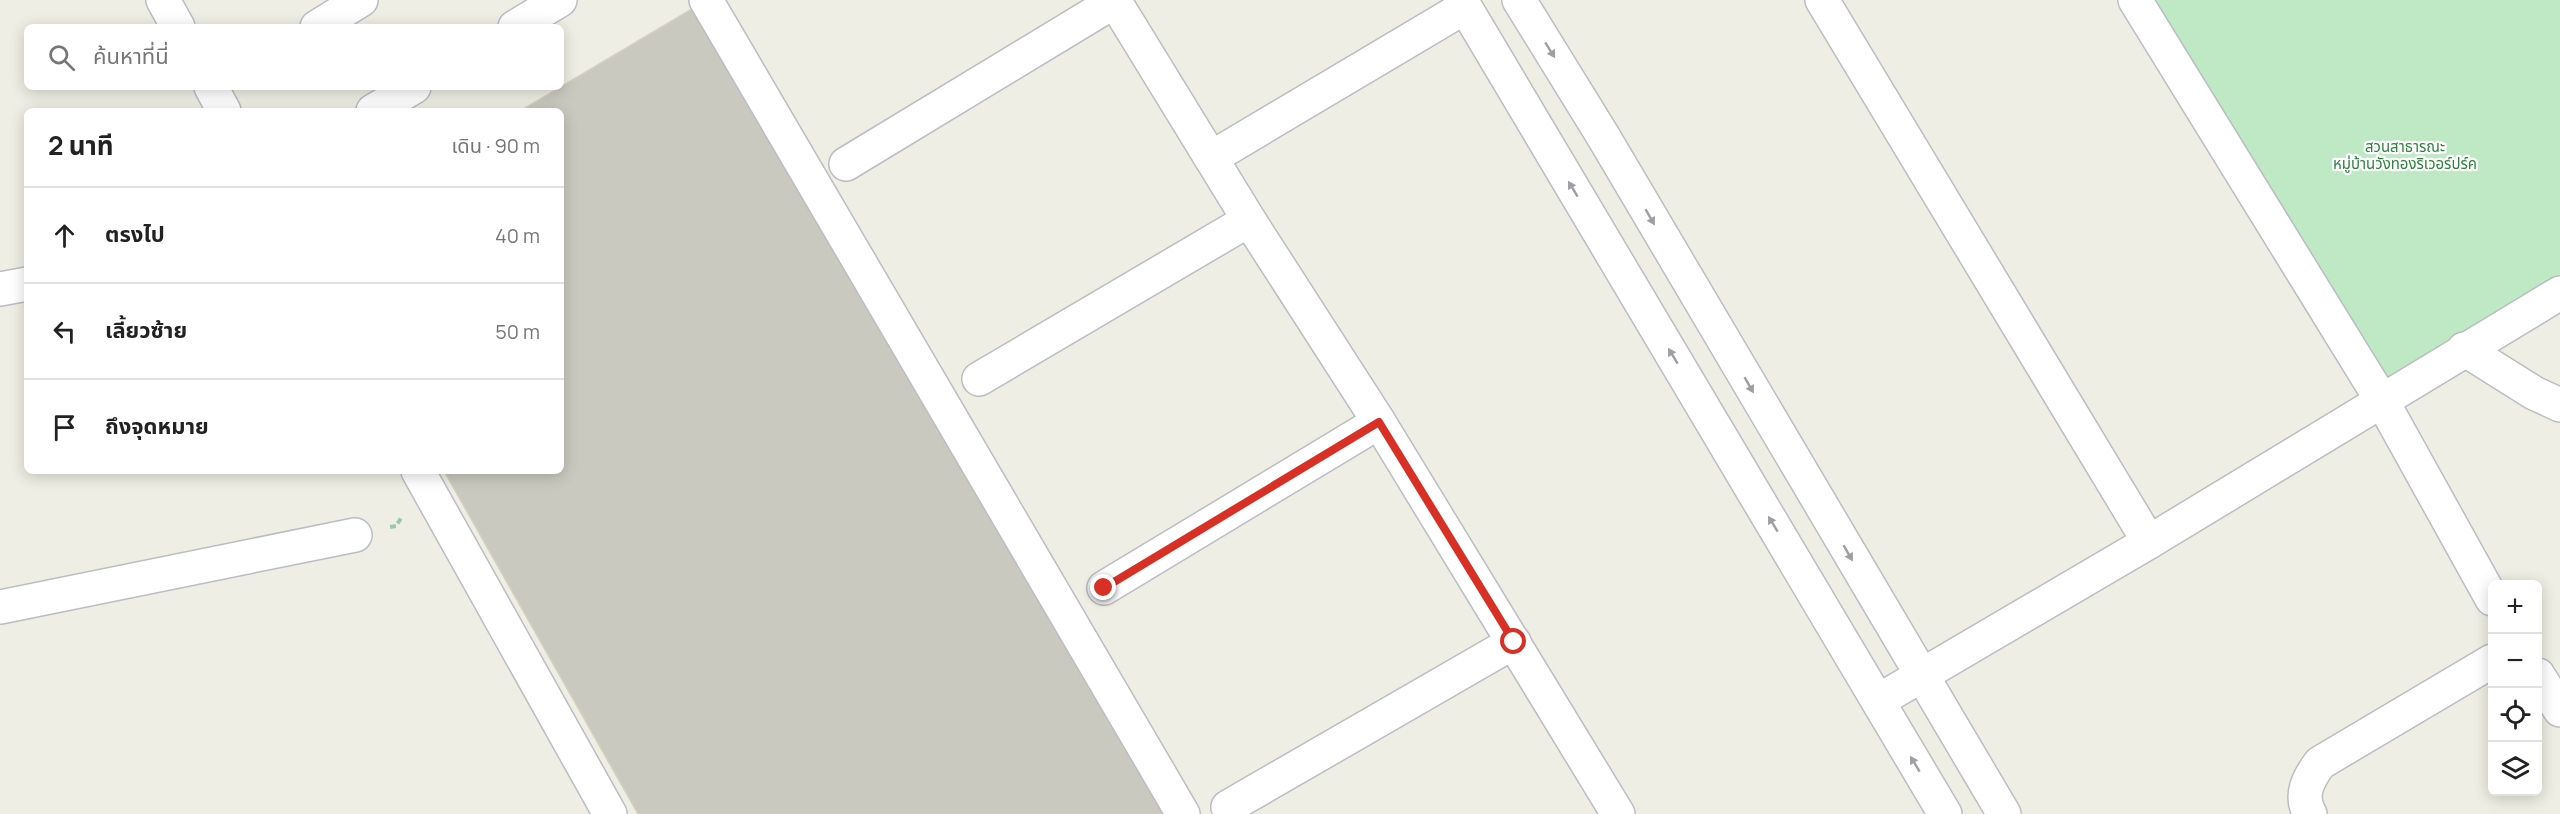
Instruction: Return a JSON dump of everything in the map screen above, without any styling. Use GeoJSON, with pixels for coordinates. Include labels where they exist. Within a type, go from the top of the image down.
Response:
{"type":"FeatureCollection","features":[{"type":"Feature","properties":{"kind":"street"},"geometry":{"type":"LineString","coordinates":[[322,24],[361,0]]}},
{"type":"Feature","properties":{"kind":"street"},"geometry":{"type":"LineString","coordinates":[[520,24],[560,0]]}},
{"type":"Feature","properties":{"kind":"street"},"geometry":{"type":"LineString","coordinates":[[706,0],[1183,814]]}},
{"type":"Feature","properties":{"kind":"street"},"geometry":{"type":"LineString","coordinates":[[1519,0],[1603,136],[2004,814]]}},
{"type":"Feature","properties":{"kind":"street"},"geometry":{"type":"LineString","coordinates":[[1822,0],[2149,542]]}},
{"type":"Feature","properties":{"kind":"street"},"geometry":{"type":"LineString","coordinates":[[2135,0],[2381,399],[2488,590]]}},
{"type":"Feature","properties":{"kind":"street"},"geometry":{"type":"LineString","coordinates":[[846,164],[1115,1],[1249,220],[1379,422],[1618,814]]}},
{"type":"Feature","properties":{"kind":"street"},"geometry":{"type":"LineString","coordinates":[[1212,159],[1463,4],[1945,814]]}},
{"type":"Feature","properties":{"kind":"street"},"geometry":{"type":"LineString","coordinates":[[378,108],[409,90]]}},
{"type":"Feature","properties":{"kind":"street"},"geometry":{"type":"LineString","coordinates":[[979,379],[1249,220]]}},
{"type":"Feature","properties":{"kind":"street"},"geometry":{"type":"LineString","coordinates":[[0,289],[24,285]]}},
{"type":"Feature","properties":{"kind":"street"},"geometry":{"type":"LineString","coordinates":[[1878,701],[2149,542],[2381,399],[2560,293]]}},
{"type":"Feature","properties":{"kind":"street"},"geometry":{"type":"LineString","coordinates":[[2464,349],[2534,393],[2560,405]]}},
{"type":"Feature","properties":{"kind":"street"},"geometry":{"type":"LineString","coordinates":[[1104,588],[1379,422]]}},
{"type":"Feature","properties":{"kind":"street"},"geometry":{"type":"LineString","coordinates":[[420,474],[610,814]]}},
{"type":"Feature","properties":{"kind":"street"},"geometry":{"type":"LineString","coordinates":[[0,607],[355,535]]}},
{"type":"Feature","properties":{"kind":"street"},"geometry":{"type":"LineString","coordinates":[[1228,807],[1514,642]]}},
{"type":"Feature","properties":{"kind":"street"},"geometry":{"type":"LineString","coordinates":[[2310,814],[2306,807],[2305,793],[2310,776],[2320,763],[2488,664]]}},
{"type":"Feature","properties":{"kind":"green space","name":"สวนสาธารณะ หมู่บ้านวังทองริเวอร์ปร์ค"},"geometry":{"type":"Polygon","coordinates":[[[2124,0],[2560,0],[2560,281],[2373,396],[2124,0]]]}},
{"type":"Feature","properties":{"kind":"building"},"geometry":{"type":"Polygon","coordinates":[[[695,7],[1164,814],[638,814],[446,474],[564,474],[564,108],[525,108],[555,90],[564,90],[564,85],[695,7]]]}},
{"type":"Feature","properties":{"kind":"route"},"geometry":{"type":"LineString","coordinates":[[1104,588],[1379,422],[1514,642]]}}]}
